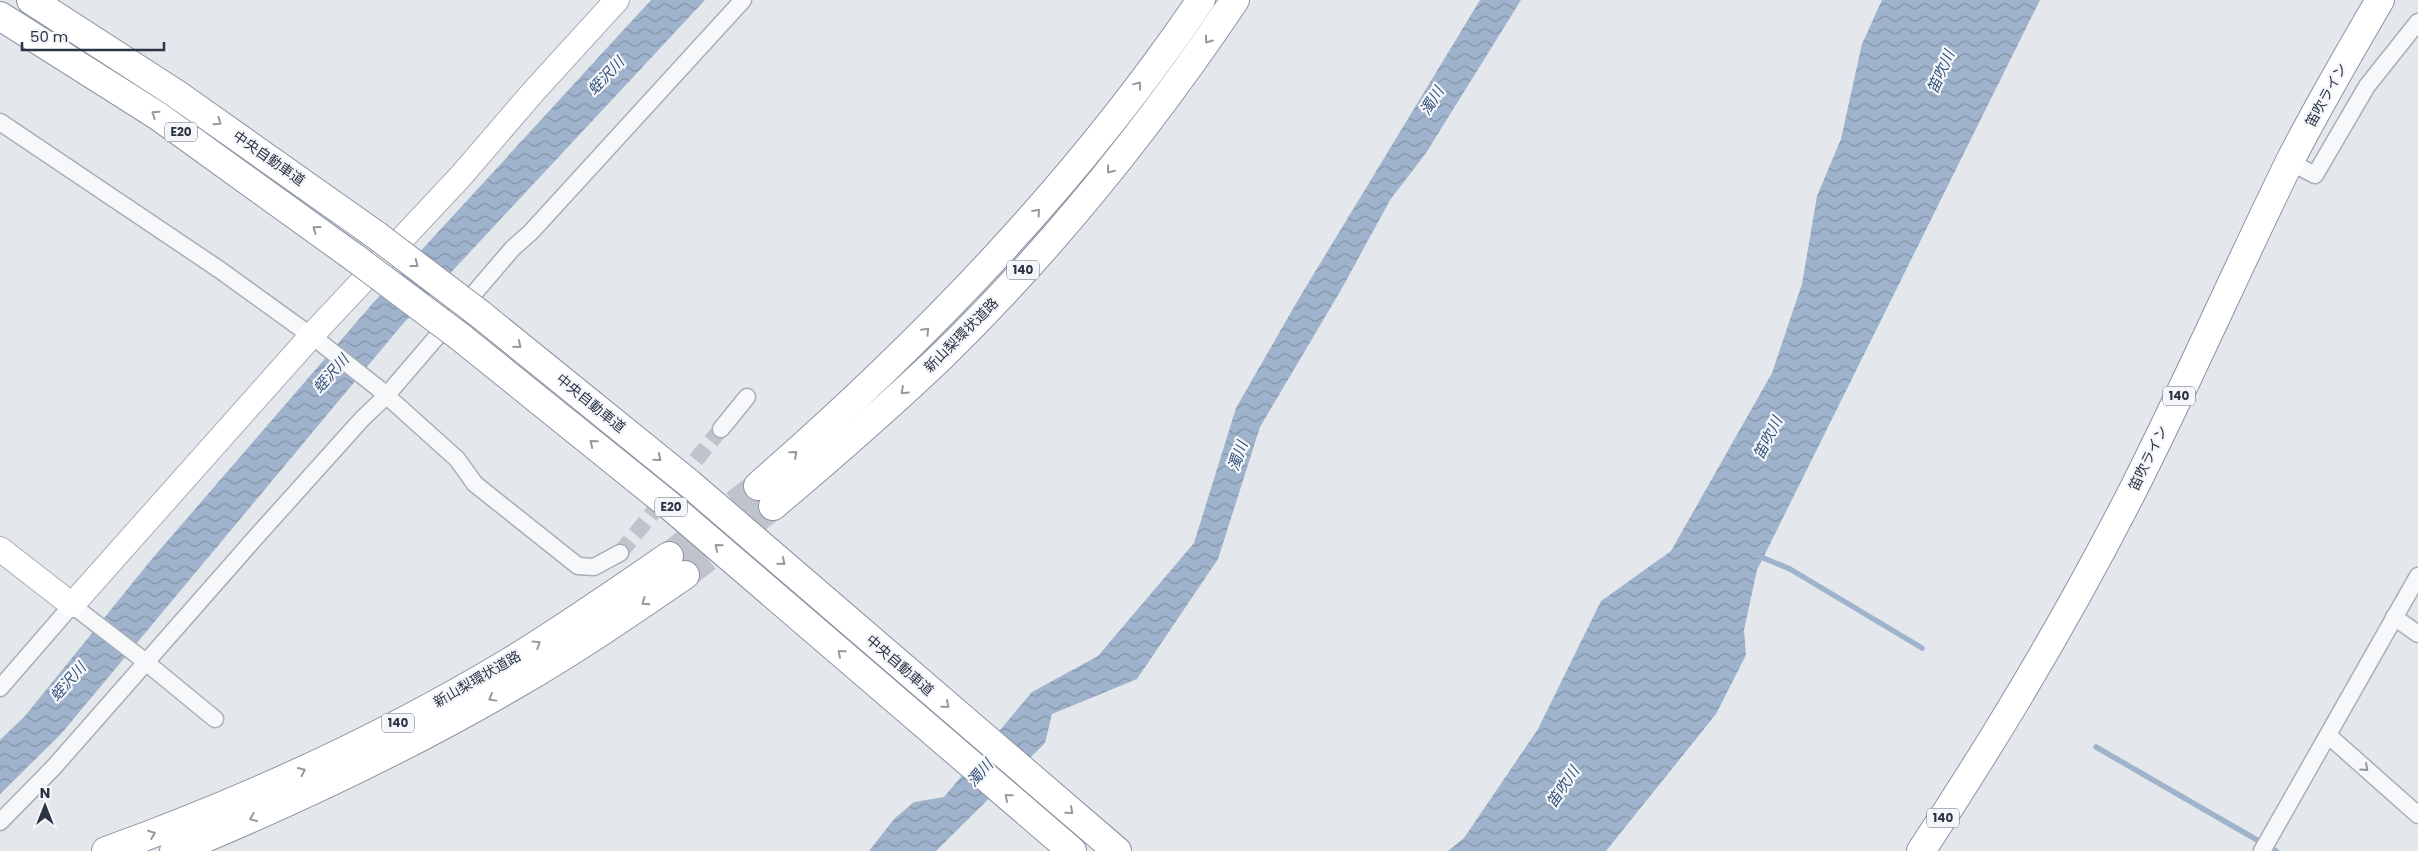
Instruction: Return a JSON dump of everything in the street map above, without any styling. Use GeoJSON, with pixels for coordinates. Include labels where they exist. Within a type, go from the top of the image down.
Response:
{"type":"FeatureCollection","features":[{"type":"Feature","properties":{"kind":"highway","name":"中央自動車道"},"geometry":{"type":"LineString","coordinates":[[31,0],[175,93],[376,235],[480,314],[690,484],[1117,851]]}},
{"type":"Feature","properties":{"kind":"highway","name":"新山梨環状道路"},"geometry":{"type":"LineString","coordinates":[[1201,0],[1064,181],[991,264],[917,340],[843,410],[766,496],[856,435],[940,357],[1012,282],[1081,205],[1148,122],[1235,0]]}},
{"type":"Feature","properties":{"kind":"highway","name":"笛吹ライン"},"geometry":{"type":"LineString","coordinates":[[1921,851],[2018,700],[2082,587],[2206,341],[2290,162],[2322,101],[2380,0]]}},
{"type":"Feature","properties":{"kind":"highway","name":"E20"},"geometry":{"type":"LineString","coordinates":[[0,16],[158,116],[355,258],[459,336],[670,506],[1072,851]]}},
{"type":"Feature","properties":{"kind":"highway","name":"新山梨環状道路"},"geometry":{"type":"LineString","coordinates":[[106,851],[252,794],[337,755],[420,712],[510,661],[593,609],[677,565],[604,630],[529,677],[436,729],[346,775],[259,816],[174,851]]}},
{"type":"Feature","properties":{"kind":"street"},"geometry":{"type":"LineString","coordinates":[[0,688],[80,611],[534,90],[617,0]]}},
{"type":"Feature","properties":{"kind":"street"},"geometry":{"type":"LineString","coordinates":[[0,822],[54,767],[141,658],[362,419],[382,392],[513,248],[531,232],[743,0]]}},
{"type":"Feature","properties":{"kind":"street"},"geometry":{"type":"LineString","coordinates":[[2290,162],[2315,175],[2367,86],[2418,22]]}},
{"type":"Feature","properties":{"kind":"street"},"geometry":{"type":"LineString","coordinates":[[0,122],[220,270],[316,339],[382,392],[457,459],[475,484],[578,566],[594,567],[620,553]]}},
{"type":"Feature","properties":{"kind":"street"},"geometry":{"type":"LineString","coordinates":[[721,429],[748,397]]}},
{"type":"Feature","properties":{"kind":"street"},"geometry":{"type":"LineString","coordinates":[[0,549],[141,658],[215,719]]}},
{"type":"Feature","properties":{"kind":"street"},"geometry":{"type":"LineString","coordinates":[[2262,851],[2329,736],[2418,576]]}},
{"type":"Feature","properties":{"kind":"street"},"geometry":{"type":"LineString","coordinates":[[2394,617],[2418,634]]}},
{"type":"Feature","properties":{"kind":"street"},"geometry":{"type":"LineString","coordinates":[[2329,736],[2418,815]]}},
{"type":"Feature","properties":{"kind":"water","name":"蛭沢川"},"geometry":{"type":"Polygon","coordinates":[[[651,0],[705,0],[401,326],[61,734],[0,794],[0,740],[25,716],[151,560],[373,303],[651,0]]]}},
{"type":"Feature","properties":{"kind":"water","name":"濁川"},"geometry":{"type":"Polygon","coordinates":[[[1480,0],[1521,0],[1426,153],[1390,200],[1341,290],[1260,427],[1218,559],[1137,679],[1052,714],[1045,743],[936,851],[869,851],[894,819],[914,802],[944,797],[1032,692],[1098,656],[1194,543],[1236,408],[1298,300],[1480,0]]]}},
{"type":"Feature","properties":{"kind":"water","name":"笛吹川"},"geometry":{"type":"Polygon","coordinates":[[[1882,0],[2040,0],[1757,570],[1744,630],[1746,655],[1716,714],[1606,851],[1448,851],[1464,838],[1538,729],[1601,601],[1671,551],[1772,373],[1802,284],[1817,196],[1841,139],[1862,44],[1882,0]]]}},
{"type":"Feature","properties":{"kind":"waterway"},"geometry":{"type":"LineString","coordinates":[[1756,555],[1790,569],[1922,648]]}},
{"type":"Feature","properties":{"kind":"waterway"},"geometry":{"type":"LineString","coordinates":[[2096,747],[2276,851]]}},
{"type":"Feature","properties":{"kind":"tunnel"},"geometry":{"type":"LineString","coordinates":[[620,553],[721,429]]}},
{"type":"Feature","properties":{"kind":"tunnel"},"geometry":{"type":"LineString","coordinates":[[669,556],[758,486]]}},
{"type":"Feature","properties":{"kind":"tunnel"},"geometry":{"type":"LineString","coordinates":[[685,575],[773,506]]}}]}
